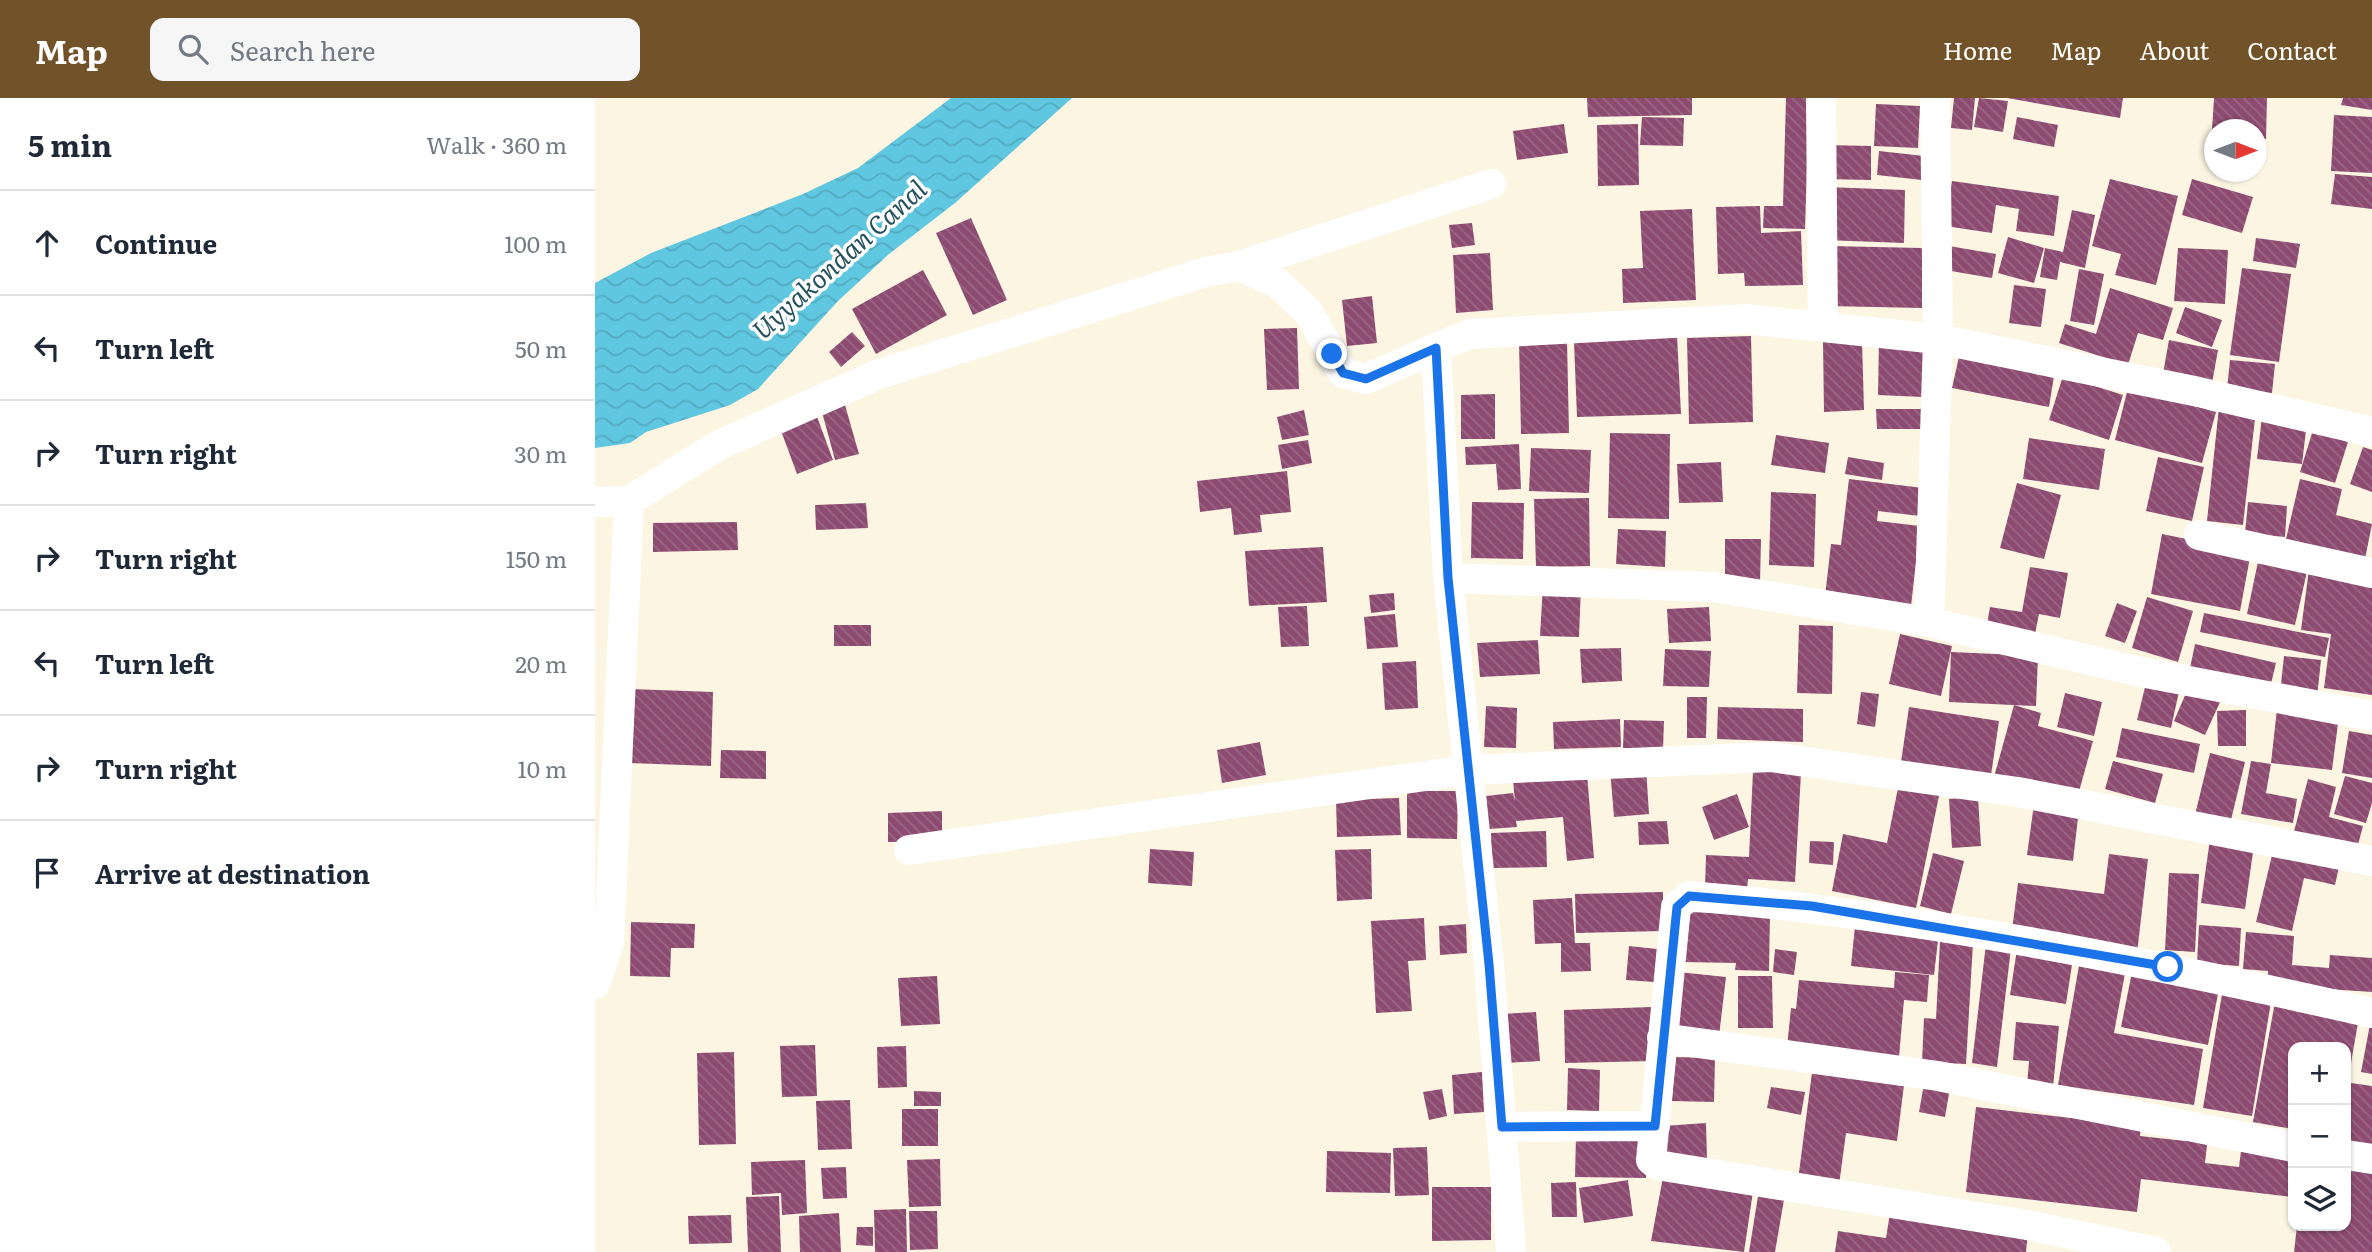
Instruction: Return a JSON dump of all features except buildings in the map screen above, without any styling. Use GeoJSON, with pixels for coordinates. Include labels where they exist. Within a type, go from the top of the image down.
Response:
{"type":"FeatureCollection","features":[{"type":"Feature","properties":{"kind":"street"},"geometry":{"type":"LineString","coordinates":[[1821,98],[1823,327]]}},
{"type":"Feature","properties":{"kind":"street"},"geometry":{"type":"LineString","coordinates":[[1929,622],[1938,339],[1935,98]]}},
{"type":"Feature","properties":{"kind":"street"},"geometry":{"type":"LineString","coordinates":[[595,502],[629,501],[719,445],[879,374],[1168,282],[1239,267],[1491,184]]}},
{"type":"Feature","properties":{"kind":"street"},"geometry":{"type":"LineString","coordinates":[[1239,267],[1279,284],[1302,306],[1309,313],[1343,373],[1354,378],[1366,379],[1470,334],[1556,327],[1746,319],[1938,339],[2199,392],[2372,432]]}},
{"type":"Feature","properties":{"kind":"street"},"geometry":{"type":"LineString","coordinates":[[1436,348],[1448,578],[1489,964],[1511,1252]]}},
{"type":"Feature","properties":{"kind":"street"},"geometry":{"type":"LineString","coordinates":[[595,984],[609,943],[629,501]]}},
{"type":"Feature","properties":{"kind":"street"},"geometry":{"type":"LineString","coordinates":[[2199,535],[2372,573]]}},
{"type":"Feature","properties":{"kind":"street"},"geometry":{"type":"LineString","coordinates":[[1448,578],[1713,587],[1929,622],[2141,672],[2372,716]]}},
{"type":"Feature","properties":{"kind":"street"},"geometry":{"type":"LineString","coordinates":[[909,850],[1467,770],[1771,757],[2018,792],[2372,861]]}},
{"type":"Feature","properties":{"kind":"street"},"geometry":{"type":"LineString","coordinates":[[2156,1252],[2027,1225],[1657,1165],[1651,1160],[1677,907],[1689,896],[1812,906],[2168,967],[2372,1013]]}},
{"type":"Feature","properties":{"kind":"street"},"geometry":{"type":"LineString","coordinates":[[1662,1038],[1938,1076],[2288,1145]]}},
{"type":"Feature","properties":{"kind":"street"},"geometry":{"type":"LineString","coordinates":[[1502,1127],[1655,1126]]}},
{"type":"Feature","properties":{"kind":"street"},"geometry":{"type":"LineString","coordinates":[[2351,1157],[2372,1160]]}},
{"type":"Feature","properties":{"kind":"water","name":"Uyyakondan Canal"},"geometry":{"type":"Polygon","coordinates":[[[951,98],[1072,98],[955,203],[889,254],[838,301],[758,389],[730,405],[646,432],[630,443],[595,448],[595,283],[651,253],[803,194],[858,168],[951,98]]]}},
{"type":"Feature","properties":{"kind":"route"},"geometry":{"type":"LineString","coordinates":[[1332,354],[1343,373],[1366,379],[1436,348],[1448,578],[1489,964],[1502,1127],[1655,1126],[1677,907],[1689,896],[1812,906],[2168,967]]}}]}
